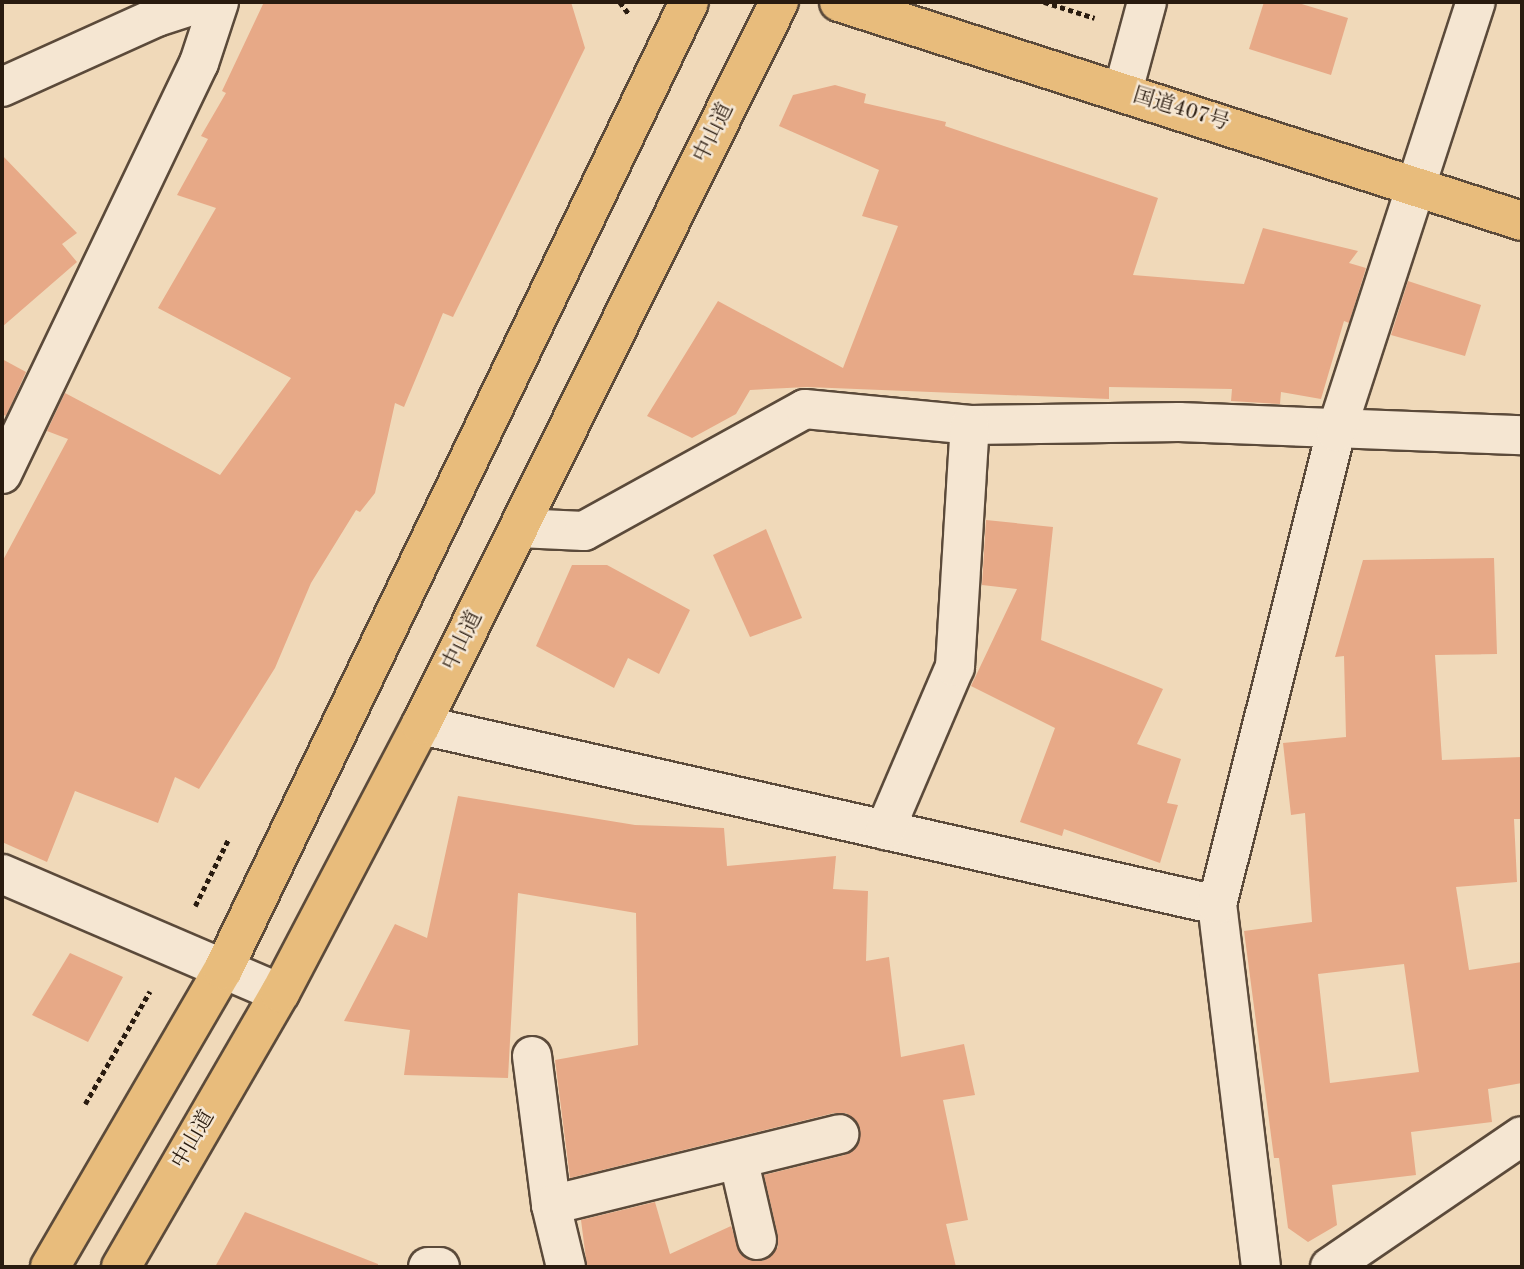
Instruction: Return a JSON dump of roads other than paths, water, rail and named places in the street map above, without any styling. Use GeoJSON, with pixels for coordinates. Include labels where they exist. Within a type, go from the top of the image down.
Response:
{"type":"FeatureCollection","features":[{"type":"Feature","properties":{"kind":"highway"},"geometry":{"type":"LineString","coordinates":[[50,1267],[223,970],[689,2]]}},
{"type":"Feature","properties":{"kind":"highway","name":"中山道"},"geometry":{"type":"LineString","coordinates":[[121,1267],[280,992],[421,725],[779,2]]}},
{"type":"Feature","properties":{"kind":"highway","name":"国道407号"},"geometry":{"type":"LineString","coordinates":[[839,2],[1415,183],[1522,221]]}},
{"type":"Feature","properties":{"kind":"street"},"geometry":{"type":"LineString","coordinates":[[2,88],[157,17],[203,2]]}},
{"type":"Feature","properties":{"kind":"street"},"geometry":{"type":"LineString","coordinates":[[2,474],[199,63],[219,2]]}},
{"type":"Feature","properties":{"kind":"street"},"geometry":{"type":"LineString","coordinates":[[1123,92],[1147,2]]}},
{"type":"Feature","properties":{"kind":"street"},"geometry":{"type":"LineString","coordinates":[[1261,1267],[1217,905],[1336,432],[1476,2]]}},
{"type":"Feature","properties":{"kind":"street"},"geometry":{"type":"LineString","coordinates":[[519,528],[584,531],[805,409],[970,425],[1179,422],[1336,432],[1522,435]]}},
{"type":"Feature","properties":{"kind":"street"},"geometry":{"type":"LineString","coordinates":[[885,830],[955,667],[970,425]]}},
{"type":"Feature","properties":{"kind":"street"},"geometry":{"type":"LineString","coordinates":[[421,725],[1217,905]]}},
{"type":"Feature","properties":{"kind":"street"},"geometry":{"type":"LineString","coordinates":[[2,874],[280,992]]}},
{"type":"Feature","properties":{"kind":"street"},"geometry":{"type":"LineString","coordinates":[[532,1056],[551,1205],[565,1267]]}},
{"type":"Feature","properties":{"kind":"street"},"geometry":{"type":"LineString","coordinates":[[551,1205],[739,1162],[839,1134]]}},
{"type":"Feature","properties":{"kind":"street"},"geometry":{"type":"LineString","coordinates":[[1330,1267],[1522,1136]]}},
{"type":"Feature","properties":{"kind":"street"},"geometry":{"type":"LineString","coordinates":[[739,1162],[757,1240]]}},
{"type":"Feature","properties":{"kind":"street"},"geometry":{"type":"LineString","coordinates":[[428,1267],[440,1267]]}}]}
